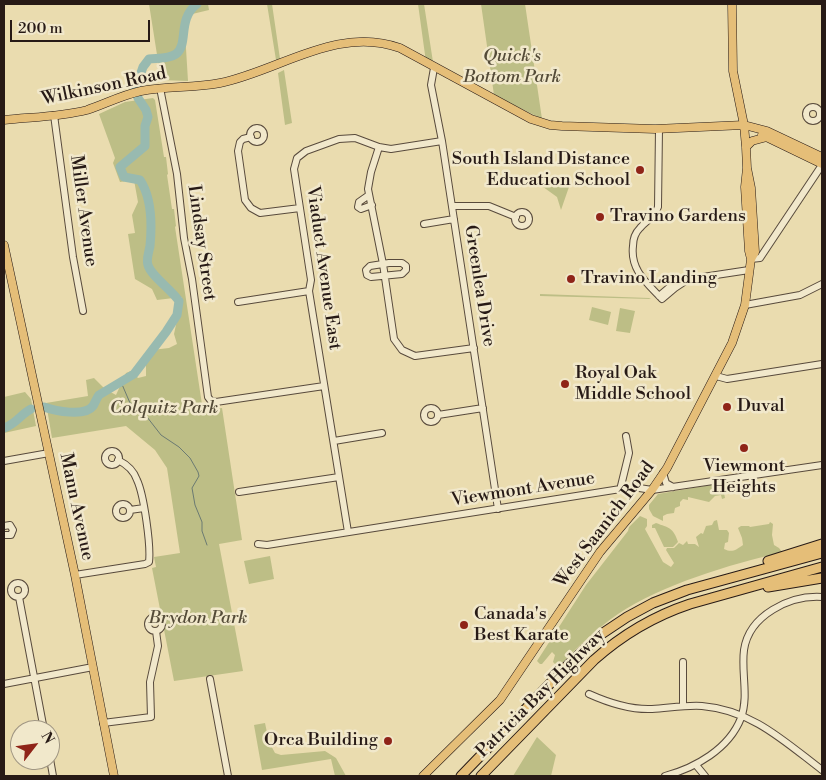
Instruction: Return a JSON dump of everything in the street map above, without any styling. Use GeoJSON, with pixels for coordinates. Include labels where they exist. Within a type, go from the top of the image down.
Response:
{"type":"FeatureCollection","features":[{"type":"Feature","properties":{"kind":"highway"},"geometry":{"type":"LineString","coordinates":[[614,625],[622,616],[671,592],[822,544]]}},
{"type":"Feature","properties":{"kind":"highway","name":"Patricia Bay Highway"},"geometry":{"type":"LineString","coordinates":[[461,776],[568,665],[614,625],[640,609],[687,590],[822,552]]}},
{"type":"Feature","properties":{"kind":"highway","name":"Patricia Bay Highway"},"geometry":{"type":"LineString","coordinates":[[480,776],[579,674],[624,636],[652,620],[690,604],[822,567]]}},
{"type":"Feature","properties":{"kind":"highway"},"geometry":{"type":"LineString","coordinates":[[690,604],[822,578]]}},
{"type":"Feature","properties":{"kind":"highway"},"geometry":{"type":"LineString","coordinates":[[485,776],[497,764],[503,753]]}},
{"type":"Feature","properties":{"kind":"main road","name":"West Saanich Road"},"geometry":{"type":"LineString","coordinates":[[422,776],[500,700],[600,552],[652,490],[716,376],[732,343],[745,305],[751,259],[755,251],[752,188],[747,168],[744,127],[733,72],[732,4]]}},
{"type":"Feature","properties":{"kind":"main road","name":"Wilkinson Road"},"geometry":{"type":"LineString","coordinates":[[4,120],[86,110],[128,94],[160,88],[221,83],[318,49],[362,42],[386,43],[400,48],[531,119],[550,125],[659,129],[744,127]]}},
{"type":"Feature","properties":{"kind":"main road"},"geometry":{"type":"LineString","coordinates":[[744,127],[822,165]]}},
{"type":"Feature","properties":{"kind":"main road"},"geometry":{"type":"LineString","coordinates":[[744,127],[767,131],[822,157]]}},
{"type":"Feature","properties":{"kind":"main road"},"geometry":{"type":"LineString","coordinates":[[746,147],[758,138],[767,137]]}},
{"type":"Feature","properties":{"kind":"main road","name":"Mann Avenue"},"geometry":{"type":"LineString","coordinates":[[4,245],[6,264],[75,575],[114,776]]}},
{"type":"Feature","properties":{"kind":"street","name":"Greenlea Drive"},"geometry":{"type":"LineString","coordinates":[[434,68],[431,85],[442,141],[498,509]]}},
{"type":"Feature","properties":{"kind":"street","name":"Lindsay Street"},"geometry":{"type":"LineString","coordinates":[[160,88],[172,144],[208,397],[211,401],[216,402],[324,386]]}},
{"type":"Feature","properties":{"kind":"street"},"geometry":{"type":"LineString","coordinates":[[817,108],[822,102]]}},
{"type":"Feature","properties":{"kind":"street","name":"Miller Avenue"},"geometry":{"type":"LineString","coordinates":[[54,115],[73,257],[83,311]]}},
{"type":"Feature","properties":{"kind":"street"},"geometry":{"type":"LineString","coordinates":[[659,129],[655,144],[658,151],[658,207],[653,217],[636,234],[632,254],[639,275],[661,297],[687,280],[749,270]]}},
{"type":"Feature","properties":{"kind":"street"},"geometry":{"type":"LineString","coordinates":[[251,137],[240,142],[238,151],[245,200],[251,208],[260,213],[300,208]]}},
{"type":"Feature","properties":{"kind":"street","name":"Viaduct Avenue East"},"geometry":{"type":"LineString","coordinates":[[348,532],[309,291],[311,280],[294,169],[297,158],[306,150],[339,139],[355,138],[379,148],[392,149],[442,141]]}},
{"type":"Feature","properties":{"kind":"street"},"geometry":{"type":"LineString","coordinates":[[379,148],[370,175],[368,189],[383,264],[394,339],[402,350],[415,356],[474,348]]}},
{"type":"Feature","properties":{"kind":"street"},"geometry":{"type":"LineString","coordinates":[[751,259],[760,258],[822,165]]}},
{"type":"Feature","properties":{"kind":"street"},"geometry":{"type":"LineString","coordinates":[[369,195],[359,202],[358,207],[361,209],[372,205]]}},
{"type":"Feature","properties":{"kind":"street"},"geometry":{"type":"LineString","coordinates":[[452,206],[490,206],[516,217]]}},
{"type":"Feature","properties":{"kind":"street"},"geometry":{"type":"LineString","coordinates":[[424,224],[454,219]]}},
{"type":"Feature","properties":{"kind":"street"},"geometry":{"type":"LineString","coordinates":[[402,263],[406,266],[406,270],[402,274],[371,277],[367,275],[366,270],[370,266],[383,264],[402,263]]}},
{"type":"Feature","properties":{"kind":"street"},"geometry":{"type":"LineString","coordinates":[[745,305],[805,294],[822,284]]}},
{"type":"Feature","properties":{"kind":"street"},"geometry":{"type":"LineString","coordinates":[[238,302],[309,291]]}},
{"type":"Feature","properties":{"kind":"street"},"geometry":{"type":"LineString","coordinates":[[716,376],[727,379],[822,364]]}},
{"type":"Feature","properties":{"kind":"street"},"geometry":{"type":"LineString","coordinates":[[438,415],[483,408]]}},
{"type":"Feature","properties":{"kind":"street"},"geometry":{"type":"LineString","coordinates":[[334,440],[382,433]]}},
{"type":"Feature","properties":{"kind":"street"},"geometry":{"type":"LineString","coordinates":[[620,490],[630,453],[626,436]]}},
{"type":"Feature","properties":{"kind":"street"},"geometry":{"type":"LineString","coordinates":[[4,461],[49,453]]}},
{"type":"Feature","properties":{"kind":"street"},"geometry":{"type":"LineString","coordinates":[[75,575],[148,562],[144,508],[137,479],[130,469],[118,460]]}},
{"type":"Feature","properties":{"kind":"street","name":"Viewmont Avenue"},"geometry":{"type":"LineString","coordinates":[[258,544],[267,545],[638,487],[652,490],[822,465]]}},
{"type":"Feature","properties":{"kind":"street"},"geometry":{"type":"LineString","coordinates":[[663,473],[666,483],[673,487]]}},
{"type":"Feature","properties":{"kind":"street"},"geometry":{"type":"LineString","coordinates":[[239,492],[339,477]]}},
{"type":"Feature","properties":{"kind":"street"},"geometry":{"type":"LineString","coordinates":[[130,510],[144,508]]}},
{"type":"Feature","properties":{"kind":"street"},"geometry":{"type":"LineString","coordinates":[[4,526],[10,525],[13,530],[10,535],[4,535]]}},
{"type":"Feature","properties":{"kind":"street"},"geometry":{"type":"LineString","coordinates":[[19,597],[42,720]]}},
{"type":"Feature","properties":{"kind":"street"},"geometry":{"type":"LineString","coordinates":[[665,776],[696,765],[713,753],[734,729],[742,715],[745,691],[742,671],[744,648],[754,627],[765,615],[780,605],[798,600],[822,598]]}},
{"type":"Feature","properties":{"kind":"street"},"geometry":{"type":"LineString","coordinates":[[104,723],[150,717],[150,682],[158,646],[156,631]]}},
{"type":"Feature","properties":{"kind":"street"},"geometry":{"type":"LineString","coordinates":[[683,706],[684,662]]}},
{"type":"Feature","properties":{"kind":"street"},"geometry":{"type":"LineString","coordinates":[[4,684],[93,667]]}},
{"type":"Feature","properties":{"kind":"street"},"geometry":{"type":"LineString","coordinates":[[210,679],[228,776]]}},
{"type":"Feature","properties":{"kind":"street"},"geometry":{"type":"LineString","coordinates":[[589,694],[609,703],[629,707],[650,709],[703,706],[742,715],[762,725],[822,770]]}},
{"type":"Feature","properties":{"kind":"street"},"geometry":{"type":"LineString","coordinates":[[696,765],[705,776]]}},
{"type":"Feature","properties":{"kind":"green space"},"geometry":{"type":"Polygon","coordinates":[[[149,4],[208,4],[209,10],[184,16],[188,81],[161,80],[149,4]]]}},
{"type":"Feature","properties":{"kind":"green space"},"geometry":{"type":"Polygon","coordinates":[[[267,4],[272,4],[280,59],[276,60],[267,4]]]}},
{"type":"Feature","properties":{"kind":"green space","name":"Quick's Bottom Park"},"geometry":{"type":"Polygon","coordinates":[[[418,4],[424,4],[433,62],[426,62],[418,4]]]}},
{"type":"Feature","properties":{"kind":"green space","name":"Quick's Bottom Park"},"geometry":{"type":"Polygon","coordinates":[[[481,4],[525,4],[542,119],[494,95],[481,4]]]}},
{"type":"Feature","properties":{"kind":"green space"},"geometry":{"type":"Polygon","coordinates":[[[284,70],[292,123],[285,125],[278,73],[284,70]]]}},
{"type":"Feature","properties":{"kind":"green space","name":"Colquitz Park"},"geometry":{"type":"Polygon","coordinates":[[[153,98],[155,100],[164,157],[166,157],[167,175],[172,209],[174,209],[175,227],[203,411],[222,408],[242,540],[219,544],[243,671],[174,681],[152,568],[156,567],[154,557],[180,553],[167,468],[155,450],[126,426],[52,438],[46,403],[88,396],[86,380],[94,378],[105,389],[116,395],[126,373],[131,371],[138,378],[146,376],[146,362],[152,350],[169,348],[177,344],[174,334],[182,297],[157,300],[152,289],[135,279],[128,234],[135,233],[132,215],[138,202],[134,180],[120,182],[113,163],[115,158],[99,114],[125,102],[153,98]]]}},
{"type":"Feature","properties":{"kind":"green space"},"geometry":{"type":"Polygon","coordinates":[[[539,184],[570,184],[561,210],[557,197],[539,184]]]}},
{"type":"Feature","properties":{"kind":"green space"},"geometry":{"type":"Polygon","coordinates":[[[540,294],[649,298],[651,299],[540,296],[540,294]]]}},
{"type":"Feature","properties":{"kind":"green space"},"geometry":{"type":"Polygon","coordinates":[[[592,307],[611,312],[608,325],[589,320],[592,307]]]}},
{"type":"Feature","properties":{"kind":"green space"},"geometry":{"type":"Polygon","coordinates":[[[620,308],[635,311],[630,333],[616,331],[620,308]]]}},
{"type":"Feature","properties":{"kind":"green space"},"geometry":{"type":"Polygon","coordinates":[[[25,392],[31,399],[36,426],[4,433],[4,397],[25,392]]]}},
{"type":"Feature","properties":{"kind":"green space"},"geometry":{"type":"Polygon","coordinates":[[[716,484],[723,488],[725,498],[722,499],[721,495],[715,496],[709,502],[688,497],[688,500],[683,499],[680,502],[680,506],[675,508],[674,513],[663,516],[663,521],[653,516],[649,509],[649,505],[658,494],[716,484]]]}},
{"type":"Feature","properties":{"kind":"green space"},"geometry":{"type":"Polygon","coordinates":[[[640,516],[647,519],[645,529],[663,562],[671,567],[674,563],[666,550],[667,548],[674,548],[679,543],[683,545],[687,541],[688,544],[695,544],[699,547],[696,537],[701,533],[703,534],[706,526],[712,525],[717,520],[719,530],[727,530],[729,533],[728,542],[725,543],[724,549],[734,550],[743,545],[738,528],[741,526],[750,527],[769,524],[770,522],[773,524],[772,535],[774,545],[782,552],[719,569],[655,593],[610,620],[558,667],[553,662],[555,655],[552,652],[540,664],[537,661],[586,585],[628,531],[629,527],[640,516]]]}},
{"type":"Feature","properties":{"kind":"green space"},"geometry":{"type":"Polygon","coordinates":[[[656,523],[667,527],[674,533],[678,542],[673,547],[664,547],[655,528],[652,528],[652,525],[656,523]]]}},
{"type":"Feature","properties":{"kind":"green space"},"geometry":{"type":"Polygon","coordinates":[[[270,556],[274,579],[249,584],[244,561],[270,556]]]}},
{"type":"Feature","properties":{"kind":"green space"},"geometry":{"type":"Polygon","coordinates":[[[265,723],[269,742],[275,753],[281,755],[325,751],[336,758],[346,776],[335,776],[331,759],[262,770],[254,725],[265,723]]]}},
{"type":"Feature","properties":{"kind":"green space"},"geometry":{"type":"Polygon","coordinates":[[[537,737],[556,755],[551,776],[513,776],[537,737]]]}},
{"type":"Feature","properties":{"kind":"waterway"},"geometry":{"type":"LineString","coordinates":[[44,407],[70,412],[89,409],[93,406],[99,395],[134,374],[177,315],[179,301],[153,274],[147,263],[151,221],[149,203],[144,187],[140,180],[124,177],[120,167],[145,146],[145,126],[148,117],[135,90],[143,67],[149,59],[170,57],[180,50],[187,17],[197,4]]}},
{"type":"Feature","properties":{"kind":"waterway"},"geometry":{"type":"LineString","coordinates":[[121,382],[130,403],[147,417],[161,435],[179,447],[190,458],[198,472],[199,476],[192,488],[207,545]]}},
{"type":"Feature","properties":{"kind":"waterway"},"geometry":{"type":"LineString","coordinates":[[4,428],[31,409]]}},
{"type":"Feature","properties":{"kind":"place","name":"South Island Distance Education School"},"geometry":{"type":"Point","coordinates":[640,170]}},
{"type":"Feature","properties":{"kind":"place","name":"Travino Gardens"},"geometry":{"type":"Point","coordinates":[600,217]}},
{"type":"Feature","properties":{"kind":"place","name":"Travino Landing"},"geometry":{"type":"Point","coordinates":[571,279]}},
{"type":"Feature","properties":{"kind":"place","name":"Royal Oak Middle School"},"geometry":{"type":"Point","coordinates":[565,384]}},
{"type":"Feature","properties":{"kind":"place","name":"Duval"},"geometry":{"type":"Point","coordinates":[727,407]}},
{"type":"Feature","properties":{"kind":"place","name":"Viewmont Heights"},"geometry":{"type":"Point","coordinates":[744,448]}},
{"type":"Feature","properties":{"kind":"place","name":"Canada's Best Karate"},"geometry":{"type":"Point","coordinates":[464,625]}},
{"type":"Feature","properties":{"kind":"place","name":"Orca Building"},"geometry":{"type":"Point","coordinates":[388,741]}},
{"type":"Feature","properties":{"kind":"park label","name":"Brydon Park"},"geometry":{"type":"Point","coordinates":[198,619]}}]}
